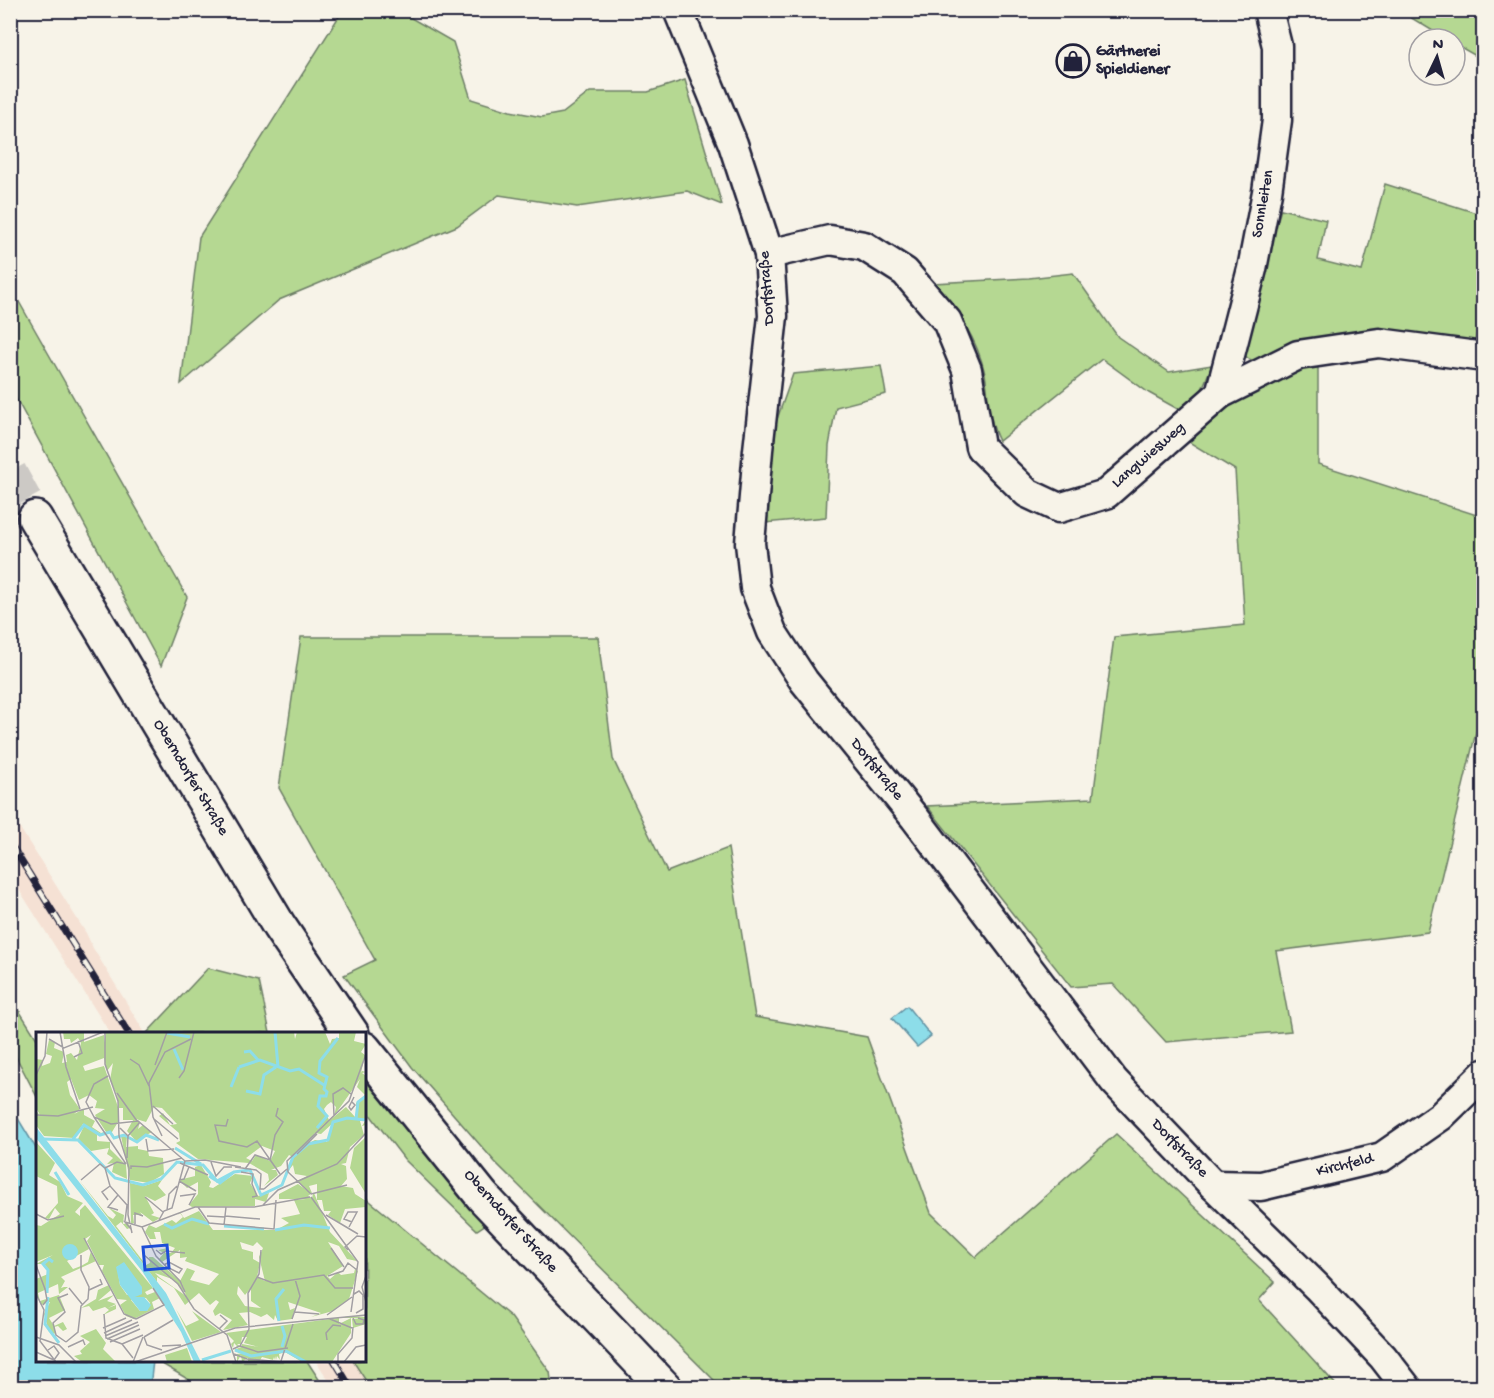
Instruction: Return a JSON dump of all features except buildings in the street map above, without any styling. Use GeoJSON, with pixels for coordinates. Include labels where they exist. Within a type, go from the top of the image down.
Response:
{"type":"FeatureCollection","features":[{"type":"Feature","properties":{"kind":"main road","name":"Oberndorfer Straße"},"geometry":{"type":"LineString","coordinates":[[35,518],[279,926],[351,1032]]}},
{"type":"Feature","properties":{"kind":"main road","name":"Oberndorfer Straße"},"geometry":{"type":"LineString","coordinates":[[366,1051],[483,1197],[665,1388]]}},
{"type":"Feature","properties":{"kind":"street","name":"Dorfstraße"},"geometry":{"type":"LineString","coordinates":[[678,10],[733,144],[769,254],[773,316],[750,543],[755,588],[772,632],[804,681],[915,818],[1114,1081],[1213,1185],[1317,1287],[1383,1358],[1407,1388]]}},
{"type":"Feature","properties":{"kind":"street","name":"Sonnleiten"},"geometry":{"type":"LineString","coordinates":[[1220,394],[1252,269],[1267,192],[1277,120],[1277,46],[1268,10]]}},
{"type":"Feature","properties":{"kind":"street","name":"Langwiesweg"},"geometry":{"type":"LineString","coordinates":[[769,254],[830,240],[864,246],[906,272],[947,321],[967,370],[980,447],[1027,493],[1059,508],[1106,494],[1220,394],[1298,354],[1379,343],[1484,357]]}},
{"type":"Feature","properties":{"kind":"street","name":"Kirchfeld"},"geometry":{"type":"LineString","coordinates":[[1213,1185],[1261,1186],[1382,1157],[1441,1116],[1484,1074]]}},
{"type":"Feature","properties":{"kind":"shaded area"},"geometry":{"type":"Polygon","coordinates":[[[11,814],[86,933],[144,1032],[109,1032],[11,877],[11,814]]]}},
{"type":"Feature","properties":{"kind":"shaded area"},"geometry":{"type":"Polygon","coordinates":[[[317,1362],[354,1362],[370,1387],[333,1387],[317,1362]]]}},
{"type":"Feature","properties":{"kind":"green space"},"geometry":{"type":"Polygon","coordinates":[[[343,10],[399,11],[453,42],[471,99],[510,111],[542,117],[563,113],[590,92],[648,92],[685,80],[722,205],[687,191],[577,207],[499,195],[457,226],[279,300],[181,384],[199,237],[343,10]]]}},
{"type":"Feature","properties":{"kind":"green space"},"geometry":{"type":"Polygon","coordinates":[[[1400,11],[1483,11],[1483,60],[1467,51],[1467,27],[1426,27],[1400,11]]]}},
{"type":"Feature","properties":{"kind":"green space"},"geometry":{"type":"Polygon","coordinates":[[[1385,184],[1483,215],[1483,305],[1474,346],[1257,362],[1247,358],[1242,351],[1241,343],[1281,209],[1326,220],[1318,260],[1362,271],[1385,184]]]}},
{"type":"Feature","properties":{"kind":"green space"},"geometry":{"type":"Polygon","coordinates":[[[1073,273],[1118,337],[1169,372],[1212,365],[1200,394],[1183,412],[1149,393],[1102,359],[999,441],[993,425],[985,374],[977,348],[958,314],[933,283],[1029,278],[1073,273]]]}},
{"type":"Feature","properties":{"kind":"green space"},"geometry":{"type":"Polygon","coordinates":[[[10,286],[187,597],[161,666],[11,389],[10,286]]]}},
{"type":"Feature","properties":{"kind":"green space"},"geometry":{"type":"Polygon","coordinates":[[[1318,359],[1318,464],[1483,517],[1483,703],[1428,932],[1276,951],[1291,1031],[1166,1042],[1113,984],[1071,987],[927,806],[1093,798],[1114,637],[1245,625],[1235,470],[1184,439],[1224,404],[1318,359]]]}},
{"type":"Feature","properties":{"kind":"green space"},"geometry":{"type":"Polygon","coordinates":[[[881,366],[886,394],[836,407],[829,446],[826,517],[765,523],[765,486],[776,422],[793,374],[881,366]]]}},
{"type":"Feature","properties":{"kind":"green space"},"geometry":{"type":"Polygon","coordinates":[[[301,637],[598,637],[613,759],[667,872],[728,848],[755,1017],[867,1037],[931,1213],[976,1257],[1116,1134],[1275,1282],[1259,1300],[1338,1387],[721,1387],[495,1162],[412,1067],[344,975],[375,960],[279,788],[301,637]]]}},
{"type":"Feature","properties":{"kind":"green space"},"geometry":{"type":"Polygon","coordinates":[[[208,968],[259,981],[270,1032],[148,1032],[208,968]]]}},
{"type":"Feature","properties":{"kind":"green space"},"geometry":{"type":"Polygon","coordinates":[[[10,996],[36,1037],[36,1095],[11,1047],[10,996]]]}},
{"type":"Feature","properties":{"kind":"green space"},"geometry":{"type":"Polygon","coordinates":[[[366,1081],[486,1224],[477,1230],[405,1160],[366,1109],[366,1081]]]}},
{"type":"Feature","properties":{"kind":"green space"},"geometry":{"type":"Polygon","coordinates":[[[366,1198],[511,1317],[550,1372],[552,1387],[370,1387],[354,1362],[366,1362],[366,1198]]]}},
{"type":"Feature","properties":{"kind":"green space"},"geometry":{"type":"Polygon","coordinates":[[[159,1362],[308,1362],[324,1387],[192,1387],[191,1381],[159,1362]]]}},
{"type":"Feature","properties":{"kind":"water"},"geometry":{"type":"Polygon","coordinates":[[[907,1006],[931,1036],[917,1047],[892,1018],[907,1006]]]}},
{"type":"Feature","properties":{"kind":"water"},"geometry":{"type":"Polygon","coordinates":[[[11,1107],[36,1148],[36,1362],[153,1362],[150,1387],[11,1387],[11,1107]]]}},
{"type":"Feature","properties":{"kind":"tunnel"},"geometry":{"type":"LineString","coordinates":[[10,472],[35,518]]}},
{"type":"Feature","properties":{"kind":"railway"},"geometry":{"type":"LineString","coordinates":[[10,843],[128,1032]]}},
{"type":"Feature","properties":{"kind":"railway"},"geometry":{"type":"LineString","coordinates":[[335,1362],[351,1388]]}},
{"type":"Feature","properties":{"kind":"place","name":"Gärtnerei Spieldiener"},"geometry":{"type":"Point","coordinates":[1073,61]}}]}
